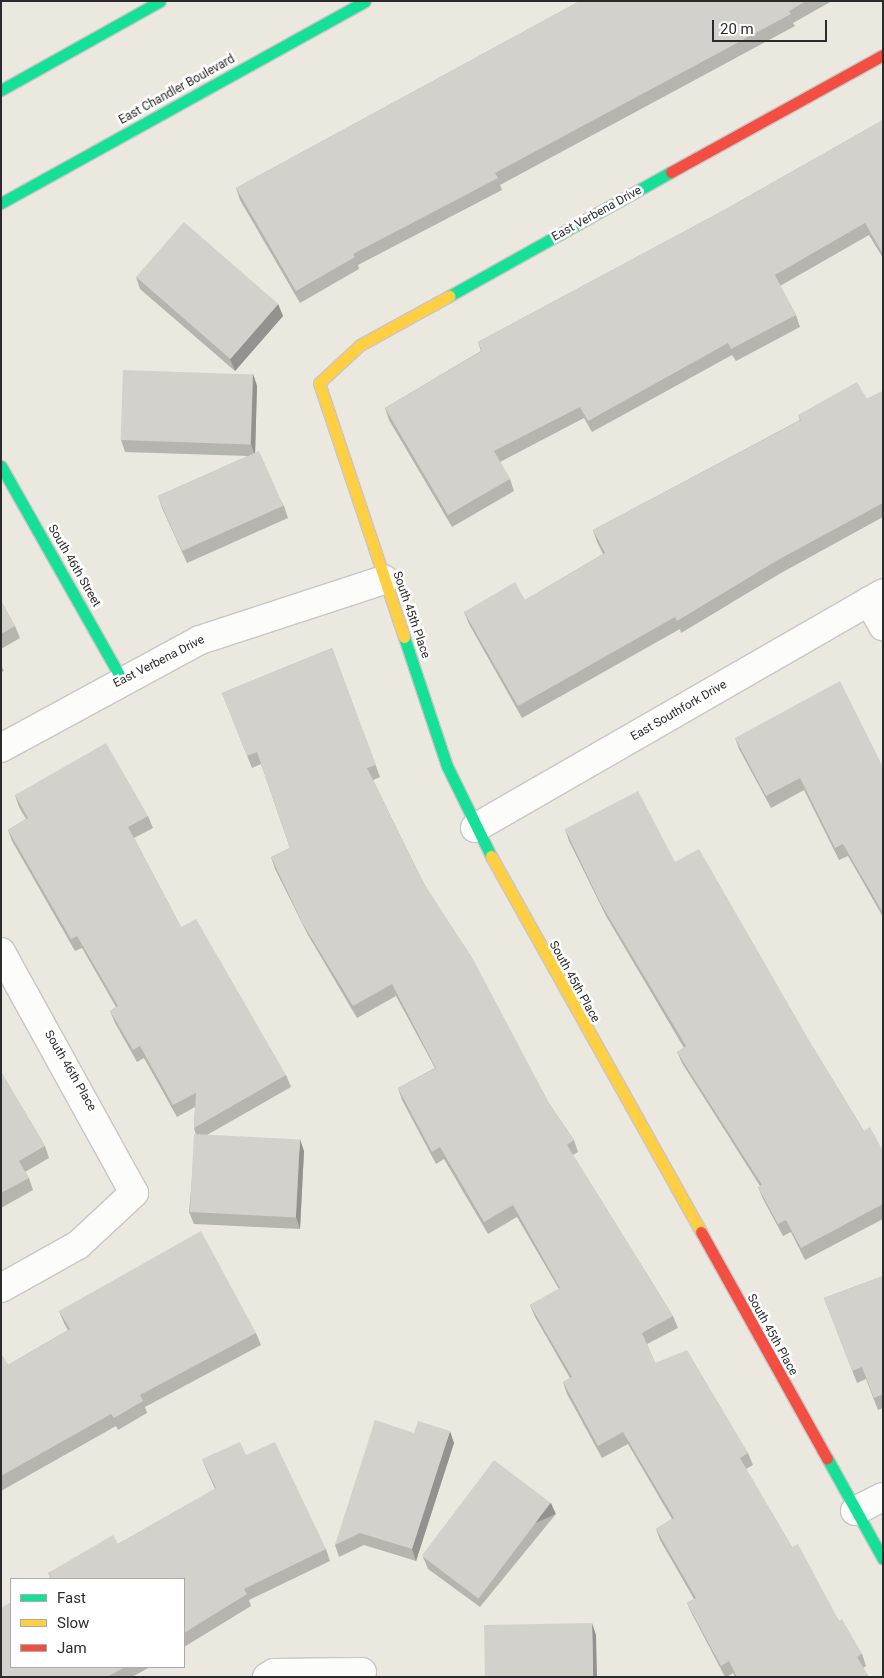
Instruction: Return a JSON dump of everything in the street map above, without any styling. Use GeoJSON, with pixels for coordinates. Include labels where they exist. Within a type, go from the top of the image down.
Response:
{"type":"FeatureCollection","features":[{"type":"Feature","properties":{"kind":"street"},"geometry":{"type":"LineString","coordinates":[[1,90],[160,1]]}},
{"type":"Feature","properties":{"kind":"street","name":"East Chandler Boulevard"},"geometry":{"type":"LineString","coordinates":[[1,203],[365,1]]}},
{"type":"Feature","properties":{"kind":"street","name":"East Verbena Drive"},"geometry":{"type":"LineString","coordinates":[[319,383],[360,345],[883,55]]}},
{"type":"Feature","properties":{"kind":"street","name":"South 45th Place"},"geometry":{"type":"LineString","coordinates":[[319,383],[448,766],[475,828],[883,1559]]}},
{"type":"Feature","properties":{"kind":"street","name":"South 46th Street"},"geometry":{"type":"LineString","coordinates":[[1,466],[122,680]]}},
{"type":"Feature","properties":{"kind":"street","name":"East Verbena Drive"},"geometry":{"type":"LineString","coordinates":[[1,748],[122,680],[200,640],[384,580]]}},
{"type":"Feature","properties":{"kind":"street"},"geometry":{"type":"LineString","coordinates":[[876,597],[883,626]]}},
{"type":"Feature","properties":{"kind":"street","name":"East Southfork Drive"},"geometry":{"type":"LineString","coordinates":[[475,828],[876,597]]}},
{"type":"Feature","properties":{"kind":"street","name":"South 46th Place"},"geometry":{"type":"LineString","coordinates":[[1,952],[134,1193],[78,1245],[1,1288]]}},
{"type":"Feature","properties":{"kind":"street"},"geometry":{"type":"LineString","coordinates":[[855,1510],[883,1497]]}},
{"type":"Feature","properties":{"kind":"street"},"geometry":{"type":"LineString","coordinates":[[267,1677],[274,1673],[362,1672]]}},
{"type":"Feature","properties":{"kind":"building"},"geometry":{"type":"Polygon","coordinates":[[[580,1],[806,1],[789,11],[791,14],[495,173],[498,178],[353,254],[355,257],[296,291],[236,188],[580,1]]]}},
{"type":"Feature","properties":{"kind":"building"},"geometry":{"type":"Polygon","coordinates":[[[883,120],[883,254],[865,223],[775,275],[796,315],[731,349],[728,343],[588,421],[580,407],[494,451],[510,479],[448,515],[385,408],[482,351],[478,342],[728,208],[883,120]]]}},
{"type":"Feature","properties":{"kind":"building"},"geometry":{"type":"Polygon","coordinates":[[[184,222],[278,304],[230,359],[136,277],[184,222]]]}},
{"type":"Feature","properties":{"kind":"building"},"geometry":{"type":"Polygon","coordinates":[[[123,370],[253,375],[250,444],[121,440],[123,370]]]}},
{"type":"Feature","properties":{"kind":"building"},"geometry":{"type":"Polygon","coordinates":[[[857,382],[867,399],[883,391],[883,503],[776,561],[677,621],[675,617],[518,706],[464,612],[515,582],[525,600],[605,553],[593,530],[801,420],[798,415],[857,382]]]}},
{"type":"Feature","properties":{"kind":"building"},"geometry":{"type":"Polygon","coordinates":[[[259,451],[283,506],[182,551],[158,496],[259,451]]]}},
{"type":"Feature","properties":{"kind":"building"},"geometry":{"type":"Polygon","coordinates":[[[1,601],[15,626],[1,634],[1,601]]]}},
{"type":"Feature","properties":{"kind":"building"},"geometry":{"type":"Polygon","coordinates":[[[332,648],[376,765],[367,768],[423,882],[473,959],[550,1105],[574,1140],[567,1145],[673,1316],[642,1333],[655,1363],[687,1350],[748,1453],[740,1458],[792,1547],[798,1544],[839,1621],[842,1619],[862,1654],[857,1657],[869,1677],[737,1677],[729,1661],[721,1666],[687,1603],[696,1598],[656,1529],[674,1518],[623,1432],[598,1446],[563,1382],[572,1377],[530,1305],[560,1288],[513,1205],[484,1222],[440,1147],[432,1152],[398,1088],[436,1068],[392,984],[353,1006],[303,924],[271,857],[290,848],[257,752],[247,756],[222,693],[332,648]]]}},
{"type":"Feature","properties":{"kind":"building"},"geometry":{"type":"Polygon","coordinates":[[[840,681],[883,767],[883,913],[843,844],[835,848],[800,778],[766,796],[735,738],[840,681]]]}},
{"type":"Feature","properties":{"kind":"building"},"geometry":{"type":"Polygon","coordinates":[[[106,743],[148,816],[128,827],[181,927],[196,919],[286,1075],[194,1128],[196,1093],[173,1105],[140,1046],[133,1050],[110,1011],[118,1006],[77,936],[71,939],[8,830],[28,818],[15,795],[106,743]]]}},
{"type":"Feature","properties":{"kind":"building"},"geometry":{"type":"Polygon","coordinates":[[[638,791],[675,862],[699,849],[814,1049],[864,1131],[870,1127],[883,1151],[883,1204],[801,1248],[786,1220],[778,1224],[758,1187],[762,1185],[677,1052],[686,1046],[601,904],[565,829],[638,791]]]}},
{"type":"Feature","properties":{"kind":"building"},"geometry":{"type":"Polygon","coordinates":[[[1,1072],[45,1146],[19,1161],[29,1178],[1,1193],[1,1072]]]}},
{"type":"Feature","properties":{"kind":"building"},"geometry":{"type":"Polygon","coordinates":[[[194,1134],[300,1140],[296,1217],[190,1212],[194,1134]]]}},
{"type":"Feature","properties":{"kind":"building"},"geometry":{"type":"Polygon","coordinates":[[[201,1231],[256,1333],[140,1395],[143,1401],[114,1418],[111,1414],[1,1476],[1,1354],[8,1365],[70,1329],[59,1311],[201,1231]]]}},
{"type":"Feature","properties":{"kind":"building"},"geometry":{"type":"Polygon","coordinates":[[[883,1276],[883,1394],[874,1398],[862,1367],[852,1371],[824,1298],[883,1276]]]}},
{"type":"Feature","properties":{"kind":"building"},"geometry":{"type":"Polygon","coordinates":[[[375,1420],[414,1433],[418,1421],[450,1431],[412,1549],[360,1533],[335,1545],[375,1420]]]}},
{"type":"Feature","properties":{"kind":"building"},"geometry":{"type":"Polygon","coordinates":[[[240,1442],[246,1455],[275,1442],[326,1549],[244,1589],[247,1594],[185,1632],[185,1578],[51,1578],[48,1573],[113,1535],[118,1544],[216,1488],[202,1459],[240,1442]]]}},
{"type":"Feature","properties":{"kind":"building"},"geometry":{"type":"Polygon","coordinates":[[[494,1460],[551,1503],[478,1599],[422,1556],[494,1460]]]}},
{"type":"Feature","properties":{"kind":"building"},"geometry":{"type":"Polygon","coordinates":[[[10,1603],[10,1668],[123,1668],[107,1677],[1,1677],[1,1608],[10,1603]]]}},
{"type":"Feature","properties":{"kind":"building"},"geometry":{"type":"Polygon","coordinates":[[[592,1623],[593,1677],[485,1677],[484,1625],[592,1623]]]}},
{"type":"Feature","properties":{"kind":"traffic: fast"},"geometry":{"type":"LineString","coordinates":[[1,90],[160,1]]}},
{"type":"Feature","properties":{"kind":"traffic: fast"},"geometry":{"type":"LineString","coordinates":[[1,203],[365,1]]}},
{"type":"Feature","properties":{"kind":"traffic: fast"},"geometry":{"type":"LineString","coordinates":[[449,296],[671,172]]}},
{"type":"Feature","properties":{"kind":"traffic: fast"},"geometry":{"type":"LineString","coordinates":[[1,466],[122,680]]}},
{"type":"Feature","properties":{"kind":"traffic: fast"},"geometry":{"type":"LineString","coordinates":[[404,637],[447,766],[491,856]]}},
{"type":"Feature","properties":{"kind":"traffic: fast"},"geometry":{"type":"LineString","coordinates":[[827,1458],[883,1559]]}},
{"type":"Feature","properties":{"kind":"traffic: slow"},"geometry":{"type":"LineString","coordinates":[[404,637],[319,383],[360,345],[449,296]]}},
{"type":"Feature","properties":{"kind":"traffic: slow"},"geometry":{"type":"LineString","coordinates":[[491,856],[701,1232]]}},
{"type":"Feature","properties":{"kind":"traffic: jam"},"geometry":{"type":"LineString","coordinates":[[671,172],[883,55]]}},
{"type":"Feature","properties":{"kind":"traffic: jam"},"geometry":{"type":"LineString","coordinates":[[701,1232],[827,1458]]}}]}
